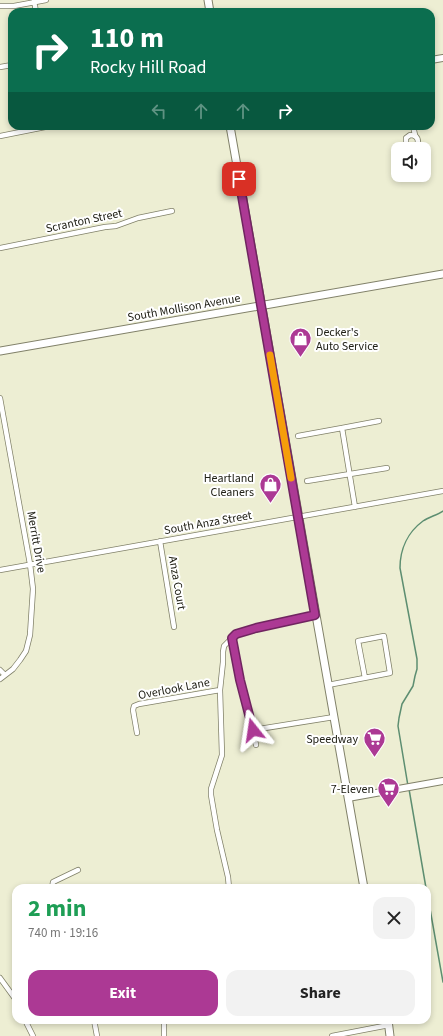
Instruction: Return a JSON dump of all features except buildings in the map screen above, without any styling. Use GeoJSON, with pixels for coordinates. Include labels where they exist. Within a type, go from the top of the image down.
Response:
{"type":"FeatureCollection","features":[{"type":"Feature","properties":{"kind":"main road"},"geometry":{"type":"LineString","coordinates":[[231,130],[363,884]]}},
{"type":"Feature","properties":{"kind":"main road","name":"South Mollison Avenue"},"geometry":{"type":"LineString","coordinates":[[0,351],[443,274]]}},
{"type":"Feature","properties":{"kind":"main road"},"geometry":{"type":"LineString","coordinates":[[388,1024],[390,1036]]}},
{"type":"Feature","properties":{"kind":"street"},"geometry":{"type":"LineString","coordinates":[[0,6],[11,6],[46,0]]}},
{"type":"Feature","properties":{"kind":"street"},"geometry":{"type":"LineString","coordinates":[[0,136],[30,130]]}},
{"type":"Feature","properties":{"kind":"street"},"geometry":{"type":"LineString","coordinates":[[414,130],[418,142]]}},
{"type":"Feature","properties":{"kind":"street"},"geometry":{"type":"LineString","coordinates":[[406,142],[406,138],[410,135],[415,136]]}},
{"type":"Feature","properties":{"kind":"street","name":"Scranton Street"},"geometry":{"type":"LineString","coordinates":[[0,248],[116,226],[138,218],[172,211]]}},
{"type":"Feature","properties":{"kind":"street","name":"Merritt Drive"},"geometry":{"type":"LineString","coordinates":[[0,398],[30,564],[33,589],[30,635],[26,650],[20,660],[6,675],[0,679]]}},
{"type":"Feature","properties":{"kind":"street"},"geometry":{"type":"LineString","coordinates":[[298,436],[379,421]]}},
{"type":"Feature","properties":{"kind":"street"},"geometry":{"type":"LineString","coordinates":[[342,428],[355,507]]}},
{"type":"Feature","properties":{"kind":"street"},"geometry":{"type":"LineString","coordinates":[[307,481],[387,468]]}},
{"type":"Feature","properties":{"kind":"street","name":"South Anza Street"},"geometry":{"type":"LineString","coordinates":[[0,570],[443,491]]}},
{"type":"Feature","properties":{"kind":"street","name":"Anza Court"},"geometry":{"type":"LineString","coordinates":[[160,541],[174,627]]}},
{"type":"Feature","properties":{"kind":"street"},"geometry":{"type":"LineString","coordinates":[[229,884],[211,795],[211,789],[222,755],[220,690],[224,646],[236,634],[315,615]]}},
{"type":"Feature","properties":{"kind":"street"},"geometry":{"type":"LineString","coordinates":[[328,685],[365,678],[390,673],[384,636],[358,641],[365,678]]}},
{"type":"Feature","properties":{"kind":"street"},"geometry":{"type":"LineString","coordinates":[[232,638],[240,680],[256,745]]}},
{"type":"Feature","properties":{"kind":"street"},"geometry":{"type":"LineString","coordinates":[[0,670],[6,675]]}},
{"type":"Feature","properties":{"kind":"street","name":"Overlook Lane"},"geometry":{"type":"LineString","coordinates":[[137,733],[133,710],[134,706],[220,690]]}},
{"type":"Feature","properties":{"kind":"street"},"geometry":{"type":"LineString","coordinates":[[253,730],[334,717]]}},
{"type":"Feature","properties":{"kind":"street"},"geometry":{"type":"LineString","coordinates":[[348,798],[443,781]]}},
{"type":"Feature","properties":{"kind":"street"},"geometry":{"type":"LineString","coordinates":[[53,884],[53,882],[78,870]]}},
{"type":"Feature","properties":{"kind":"street"},"geometry":{"type":"LineString","coordinates":[[0,978],[12,994]]}},
{"type":"Feature","properties":{"kind":"street"},"geometry":{"type":"LineString","coordinates":[[27,1024],[33,1036]]}},
{"type":"Feature","properties":{"kind":"street"},"geometry":{"type":"LineString","coordinates":[[95,1024],[97,1036]]}},
{"type":"Feature","properties":{"kind":"street"},"geometry":{"type":"LineString","coordinates":[[164,1024],[164,1036]]}},
{"type":"Feature","properties":{"kind":"street"},"geometry":{"type":"LineString","coordinates":[[332,1036],[380,1024]]}},
{"type":"Feature","properties":{"kind":"waterway"},"geometry":{"type":"LineString","coordinates":[[408,786],[398,726],[402,704],[413,686],[417,669],[417,659],[400,561],[403,548],[413,530],[423,521],[443,511]]}},
{"type":"Feature","properties":{"kind":"waterway"},"geometry":{"type":"LineString","coordinates":[[409,789],[425,884]]}},
{"type":"Feature","properties":{"kind":"waterway"},"geometry":{"type":"LineString","coordinates":[[431,914],[443,982]]}},
{"type":"Feature","properties":{"kind":"slow traffic"},"geometry":{"type":"LineString","coordinates":[[270,355],[291,478]]}},
{"type":"Feature","properties":{"kind":"place","name":"Decker's Auto Service"},"geometry":{"type":"Point","coordinates":[301,358]}},
{"type":"Feature","properties":{"kind":"place","name":"Heartland Cleaners"},"geometry":{"type":"Point","coordinates":[270,504]}},
{"type":"Feature","properties":{"kind":"place","name":"Speedway"},"geometry":{"type":"Point","coordinates":[374,758]}},
{"type":"Feature","properties":{"kind":"place","name":"7-Eleven"},"geometry":{"type":"Point","coordinates":[389,808]}},
{"type":"Feature","properties":{"kind":"route"},"geometry":{"type":"LineString","coordinates":[[239,179],[315,615],[256,628],[236,634],[232,638],[240,680],[253,730]]}}]}
